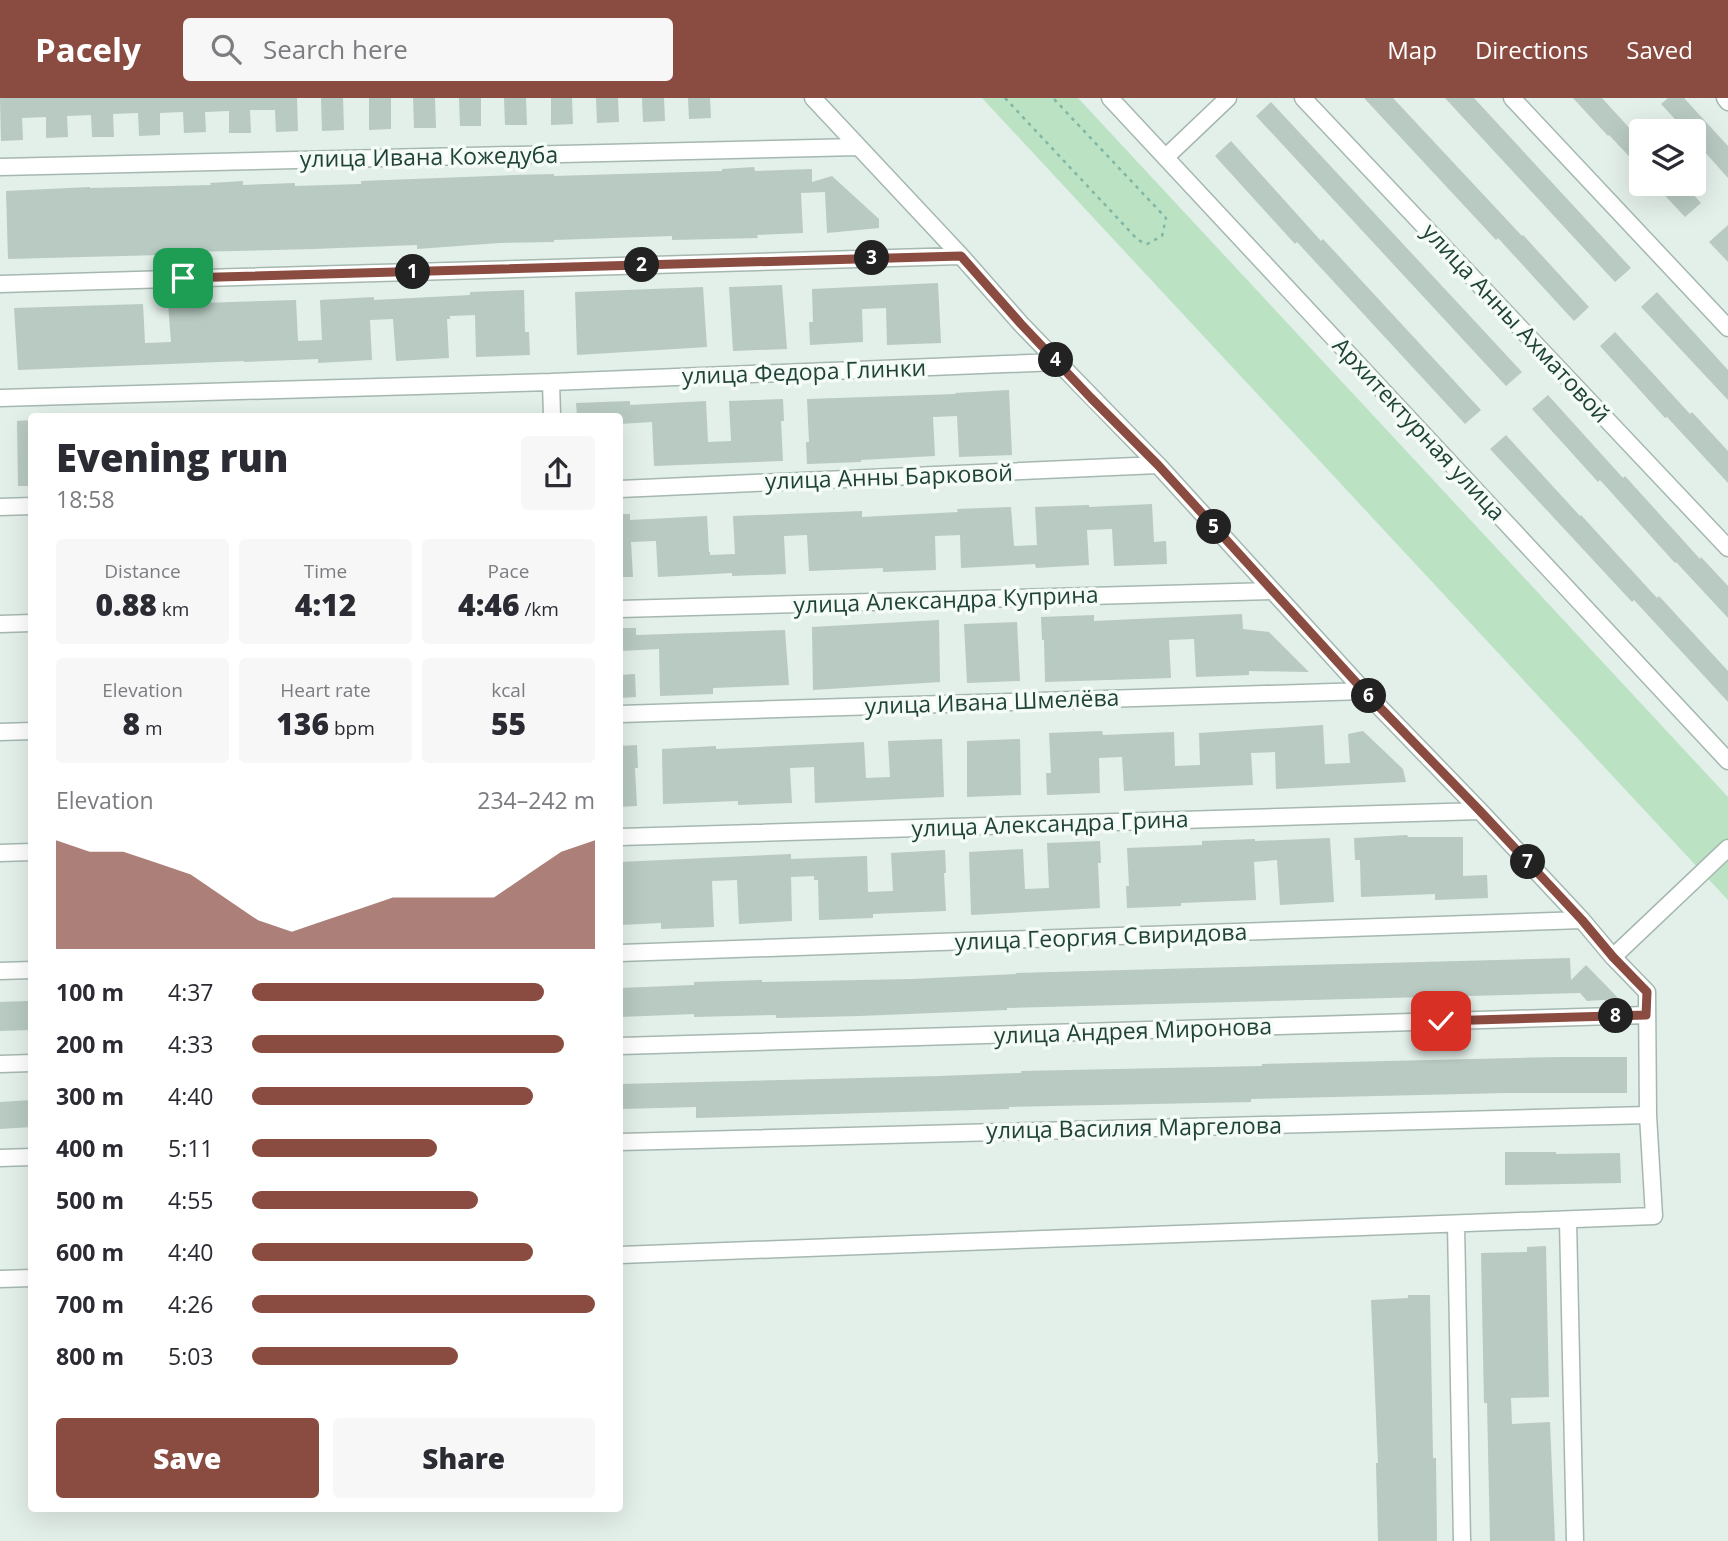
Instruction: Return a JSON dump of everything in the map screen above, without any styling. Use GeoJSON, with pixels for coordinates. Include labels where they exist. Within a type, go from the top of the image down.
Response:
{"type":"FeatureCollection","features":[{"type":"Feature","properties":{"kind":"street"},"geometry":{"type":"LineString","coordinates":[[623,1255],[1654,1216],[1648,1115],[1647,992],[813,98]]}},
{"type":"Feature","properties":{"kind":"street","name":"Архитектурная улица"},"geometry":{"type":"LineString","coordinates":[[1110,98],[1728,761]]}},
{"type":"Feature","properties":{"kind":"street"},"geometry":{"type":"LineString","coordinates":[[1166,157],[1228,98]]}},
{"type":"Feature","properties":{"kind":"street","name":"улица Анны Ахматовой"},"geometry":{"type":"LineString","coordinates":[[1303,98],[1728,548]]}},
{"type":"Feature","properties":{"kind":"street"},"geometry":{"type":"LineString","coordinates":[[1513,98],[1728,328]]}},
{"type":"Feature","properties":{"kind":"street","name":"улица Ивана Кожедуба"},"geometry":{"type":"LineString","coordinates":[[0,167],[858,147]]}},
{"type":"Feature","properties":{"kind":"street"},"geometry":{"type":"LineString","coordinates":[[0,284],[961,256]]}},
{"type":"Feature","properties":{"kind":"street","name":"улица Федора Глинки"},"geometry":{"type":"LineString","coordinates":[[0,398],[551,382],[1057,362]]}},
{"type":"Feature","properties":{"kind":"street"},"geometry":{"type":"LineString","coordinates":[[551,382],[552,413]]}},
{"type":"Feature","properties":{"kind":"street","name":"улица Анны Барковой"},"geometry":{"type":"LineString","coordinates":[[623,489],[1158,465]]}},
{"type":"Feature","properties":{"kind":"street"},"geometry":{"type":"LineString","coordinates":[[0,507],[28,506]]}},
{"type":"Feature","properties":{"kind":"street","name":"улица Александра Куприна"},"geometry":{"type":"LineString","coordinates":[[623,609],[1273,591]]}},
{"type":"Feature","properties":{"kind":"street"},"geometry":{"type":"LineString","coordinates":[[0,624],[28,623]]}},
{"type":"Feature","properties":{"kind":"street","name":"улица Ивана Шмелёва"},"geometry":{"type":"LineString","coordinates":[[623,714],[1364,691]]}},
{"type":"Feature","properties":{"kind":"street"},"geometry":{"type":"LineString","coordinates":[[0,732],[28,731]]}},
{"type":"Feature","properties":{"kind":"street","name":"улица Александра Грина"},"geometry":{"type":"LineString","coordinates":[[623,837],[1480,811]]}},
{"type":"Feature","properties":{"kind":"street"},"geometry":{"type":"LineString","coordinates":[[1613,957],[1728,848]]}},
{"type":"Feature","properties":{"kind":"street"},"geometry":{"type":"LineString","coordinates":[[0,852],[28,852]]}},
{"type":"Feature","properties":{"kind":"street","name":"улица Георгия Свиридова"},"geometry":{"type":"LineString","coordinates":[[623,953],[1582,920]]}},
{"type":"Feature","properties":{"kind":"street"},"geometry":{"type":"LineString","coordinates":[[0,971],[28,970]]}},
{"type":"Feature","properties":{"kind":"street","name":"улица Андрея Миронова"},"geometry":{"type":"LineString","coordinates":[[623,1046],[1646,1015]]}},
{"type":"Feature","properties":{"kind":"street"},"geometry":{"type":"LineString","coordinates":[[0,1064],[28,1063]]}},
{"type":"Feature","properties":{"kind":"street","name":"улица Василия Маргелова"},"geometry":{"type":"LineString","coordinates":[[623,1142],[1648,1115]]}},
{"type":"Feature","properties":{"kind":"street"},"geometry":{"type":"LineString","coordinates":[[0,1158],[28,1157]]}},
{"type":"Feature","properties":{"kind":"street"},"geometry":{"type":"LineString","coordinates":[[1568,1220],[1575,1541]]}},
{"type":"Feature","properties":{"kind":"street"},"geometry":{"type":"LineString","coordinates":[[1455,1224],[1462,1541]]}},
{"type":"Feature","properties":{"kind":"street"},"geometry":{"type":"LineString","coordinates":[[0,1279],[28,1278]]}},
{"type":"Feature","properties":{"kind":"path"},"geometry":{"type":"LineString","coordinates":[[1005,98],[1138,240],[1147,244],[1162,236],[1166,218],[1053,98]]}},
{"type":"Feature","properties":{"kind":"green space"},"geometry":{"type":"Polygon","coordinates":[[[982,98],[1078,98],[1728,797],[1728,900],[982,98]]]}},
{"type":"Feature","properties":{"kind":"building"},"geometry":{"type":"Polygon","coordinates":[[[0,98],[297,98],[298,131],[276,132],[275,110],[250,110],[251,133],[229,133],[229,111],[205,112],[206,132],[184,133],[183,112],[160,113],[160,135],[139,136],[138,113],[113,114],[114,137],[92,137],[91,115],[67,116],[68,137],[46,138],[46,117],[22,118],[23,140],[1,141],[0,98]]]}},
{"type":"Feature","properties":{"kind":"building"},"geometry":{"type":"Polygon","coordinates":[[[321,98],[343,98],[344,130],[322,131],[321,98]]]}},
{"type":"Feature","properties":{"kind":"building"},"geometry":{"type":"Polygon","coordinates":[[[369,98],[391,98],[391,129],[369,130],[369,98]]]}},
{"type":"Feature","properties":{"kind":"building"},"geometry":{"type":"Polygon","coordinates":[[[413,98],[435,98],[436,128],[414,128],[413,98]]]}},
{"type":"Feature","properties":{"kind":"building"},"geometry":{"type":"Polygon","coordinates":[[[459,98],[481,98],[481,126],[460,126],[459,98]]]}},
{"type":"Feature","properties":{"kind":"building"},"geometry":{"type":"Polygon","coordinates":[[[504,98],[526,98],[527,125],[505,125],[504,98]]]}},
{"type":"Feature","properties":{"kind":"building"},"geometry":{"type":"Polygon","coordinates":[[[551,98],[572,98],[573,124],[551,125],[551,98]]]}},
{"type":"Feature","properties":{"kind":"building"},"geometry":{"type":"Polygon","coordinates":[[[596,98],[618,98],[619,122],[597,123],[596,98]]]}},
{"type":"Feature","properties":{"kind":"building"},"geometry":{"type":"Polygon","coordinates":[[[642,98],[664,98],[665,121],[643,122],[642,98]]]}},
{"type":"Feature","properties":{"kind":"building"},"geometry":{"type":"Polygon","coordinates":[[[688,98],[710,98],[711,118],[689,119],[688,98]]]}},
{"type":"Feature","properties":{"kind":"building"},"geometry":{"type":"Polygon","coordinates":[[[1364,98],[1393,98],[1589,307],[1574,321],[1364,98]]]}},
{"type":"Feature","properties":{"kind":"building"},"geometry":{"type":"Polygon","coordinates":[[[1445,98],[1474,98],[1631,268],[1615,282],[1445,98]]]}},
{"type":"Feature","properties":{"kind":"building"},"geometry":{"type":"Polygon","coordinates":[[[1573,98],[1602,98],[1629,128],[1629,156],[1573,98]]]}},
{"type":"Feature","properties":{"kind":"building"},"geometry":{"type":"Polygon","coordinates":[[[1668,98],[1684,98],[1703,119],[1675,119],[1661,104],[1668,98]]]}},
{"type":"Feature","properties":{"kind":"building"},"geometry":{"type":"Polygon","coordinates":[[[1271,102],[1522,372],[1506,386],[1256,116],[1271,102]]]}},
{"type":"Feature","properties":{"kind":"building"},"geometry":{"type":"Polygon","coordinates":[[[1706,122],[1728,146],[1728,178],[1706,153],[1706,122]]]}},
{"type":"Feature","properties":{"kind":"building"},"geometry":{"type":"Polygon","coordinates":[[[1231,141],[1321,241],[1323,239],[1481,410],[1465,424],[1297,242],[1295,244],[1215,156],[1231,141]]]}},
{"type":"Feature","properties":{"kind":"building"},"geometry":{"type":"Polygon","coordinates":[[[754,167],[755,171],[812,169],[812,182],[832,176],[879,219],[879,228],[827,233],[825,192],[801,193],[803,233],[757,235],[758,238],[672,240],[672,236],[417,249],[417,245],[8,259],[6,191],[211,185],[210,183],[243,181],[243,185],[361,184],[361,181],[722,171],[754,167]]]}},
{"type":"Feature","properties":{"kind":"building"},"geometry":{"type":"Polygon","coordinates":[[[1665,196],[1695,196],[1701,203],[1685,217],[1665,196]]]}},
{"type":"Feature","properties":{"kind":"building"},"geometry":{"type":"Polygon","coordinates":[[[1728,225],[1728,262],[1709,242],[1728,225]]]}},
{"type":"Feature","properties":{"kind":"building"},"geometry":{"type":"Polygon","coordinates":[[[938,283],[941,343],[887,345],[886,308],[862,309],[863,342],[810,345],[809,322],[813,322],[812,289],[938,283]]]}},
{"type":"Feature","properties":{"kind":"building"},"geometry":{"type":"Polygon","coordinates":[[[782,285],[787,349],[733,351],[729,287],[782,285]]]}},
{"type":"Feature","properties":{"kind":"building"},"geometry":{"type":"Polygon","coordinates":[[[703,287],[707,347],[577,355],[575,292],[703,287]]]}},
{"type":"Feature","properties":{"kind":"building"},"geometry":{"type":"Polygon","coordinates":[[[524,290],[525,332],[529,332],[530,355],[476,357],[475,315],[450,316],[450,319],[447,319],[449,358],[396,361],[393,319],[370,320],[372,360],[318,363],[318,359],[244,361],[18,370],[14,308],[143,304],[145,343],[171,342],[168,304],[296,300],[298,341],[322,340],[320,300],[374,297],[374,300],[524,290]]]}},
{"type":"Feature","properties":{"kind":"building"},"geometry":{"type":"Polygon","coordinates":[[[1657,292],[1728,370],[1728,400],[1641,307],[1657,292]]]}},
{"type":"Feature","properties":{"kind":"building"},"geometry":{"type":"Polygon","coordinates":[[[1615,332],[1728,451],[1728,483],[1600,346],[1615,332]]]}},
{"type":"Feature","properties":{"kind":"building"},"geometry":{"type":"Polygon","coordinates":[[[1009,390],[1012,455],[959,457],[957,416],[933,417],[935,456],[807,464],[807,399],[1009,390]]]}},
{"type":"Feature","properties":{"kind":"building"},"geometry":{"type":"Polygon","coordinates":[[[1548,395],[1623,478],[1625,476],[1728,586],[1728,618],[1532,409],[1548,395]]]}},
{"type":"Feature","properties":{"kind":"building"},"geometry":{"type":"Polygon","coordinates":[[[783,399],[783,461],[654,466],[652,422],[623,424],[623,413],[577,413],[576,403],[630,401],[630,405],[706,401],[708,442],[731,441],[729,401],[783,399]]]}},
{"type":"Feature","properties":{"kind":"building"},"geometry":{"type":"Polygon","coordinates":[[[28,420],[28,486],[18,486],[17,421],[28,420]]]}},
{"type":"Feature","properties":{"kind":"building"},"geometry":{"type":"Polygon","coordinates":[[[1506,435],[1728,671],[1728,702],[1490,449],[1506,435]]]}},
{"type":"Feature","properties":{"kind":"building"},"geometry":{"type":"Polygon","coordinates":[[[1152,504],[1154,542],[1166,541],[1167,564],[1114,566],[1112,529],[1087,530],[1089,565],[1036,568],[1035,564],[961,568],[960,535],[935,536],[936,570],[883,572],[883,568],[809,571],[807,535],[784,536],[786,574],[732,576],[732,573],[658,577],[656,541],[631,542],[633,577],[623,577],[623,514],[630,514],[630,520],[707,516],[710,555],[735,554],[733,516],[862,511],[862,517],[1011,507],[1014,546],[1037,545],[1035,507],[1152,504]]]}},
{"type":"Feature","properties":{"kind":"building"},"geometry":{"type":"Polygon","coordinates":[[[1242,614],[1243,629],[1269,632],[1309,672],[1249,671],[1249,675],[1196,677],[1194,639],[1169,640],[1171,678],[1045,682],[1041,617],[1094,615],[1094,621],[1242,614]]]}},
{"type":"Feature","properties":{"kind":"building"},"geometry":{"type":"Polygon","coordinates":[[[939,620],[940,682],[813,690],[812,627],[939,620]]]}},
{"type":"Feature","properties":{"kind":"building"},"geometry":{"type":"Polygon","coordinates":[[[1017,622],[1020,681],[967,683],[964,624],[1017,622]]]}},
{"type":"Feature","properties":{"kind":"building"},"geometry":{"type":"Polygon","coordinates":[[[623,628],[636,628],[636,635],[785,630],[789,685],[713,688],[713,694],[660,696],[659,649],[623,651],[623,628]]]}},
{"type":"Feature","properties":{"kind":"building"},"geometry":{"type":"Polygon","coordinates":[[[635,674],[636,697],[623,698],[623,675],[635,674]]]}},
{"type":"Feature","properties":{"kind":"building"},"geometry":{"type":"Polygon","coordinates":[[[1323,725],[1325,764],[1350,763],[1348,734],[1363,731],[1403,769],[1406,782],[1276,789],[1275,752],[1251,753],[1253,785],[1124,791],[1122,757],[1099,758],[1100,793],[1047,795],[1046,773],[1051,773],[1049,733],[1102,731],[1103,735],[1174,732],[1175,766],[1200,765],[1199,733],[1323,725]]]}},
{"type":"Feature","properties":{"kind":"building"},"geometry":{"type":"Polygon","coordinates":[[[942,739],[944,797],[815,803],[814,767],[790,768],[792,803],[738,805],[738,801],[663,804],[662,749],[864,742],[866,778],[890,777],[888,741],[942,739]]]}},
{"type":"Feature","properties":{"kind":"building"},"geometry":{"type":"Polygon","coordinates":[[[1020,739],[1021,795],[967,797],[967,741],[1020,739]]]}},
{"type":"Feature","properties":{"kind":"building"},"geometry":{"type":"Polygon","coordinates":[[[637,745],[637,806],[623,807],[623,746],[637,745]]]}},
{"type":"Feature","properties":{"kind":"building"},"geometry":{"type":"Polygon","coordinates":[[[1407,835],[1463,837],[1463,876],[1487,875],[1488,898],[1435,900],[1435,894],[1361,897],[1360,860],[1355,860],[1354,838],[1407,835]]]}},
{"type":"Feature","properties":{"kind":"building"},"geometry":{"type":"Polygon","coordinates":[[[1330,838],[1334,902],[1280,905],[1277,860],[1254,862],[1256,900],[1127,908],[1127,848],[1202,845],[1202,841],[1330,838]]]}},
{"type":"Feature","properties":{"kind":"building"},"geometry":{"type":"Polygon","coordinates":[[[1100,841],[1100,908],[971,915],[969,852],[1023,849],[1025,889],[1049,888],[1047,843],[1100,841]]]}},
{"type":"Feature","properties":{"kind":"building"},"geometry":{"type":"Polygon","coordinates":[[[945,850],[946,911],[873,914],[873,918],[819,920],[818,880],[814,880],[814,876],[791,877],[792,921],[739,924],[737,880],[712,881],[714,927],[661,929],[661,923],[623,925],[623,862],[791,854],[791,859],[867,856],[868,892],[893,891],[891,853],[945,850]]]}},
{"type":"Feature","properties":{"kind":"building"},"geometry":{"type":"Polygon","coordinates":[[[1570,958],[1571,980],[1586,965],[1619,999],[1587,1001],[1580,993],[1007,1008],[859,1016],[776,1018],[776,1015],[694,1017],[694,1014],[623,1017],[623,988],[694,985],[694,982],[912,979],[1016,973],[1570,958]]]}},
{"type":"Feature","properties":{"kind":"building"},"geometry":{"type":"Polygon","coordinates":[[[28,1001],[28,1030],[0,1031],[0,1002],[28,1001]]]}},
{"type":"Feature","properties":{"kind":"building"},"geometry":{"type":"Polygon","coordinates":[[[1627,1057],[1627,1093],[1251,1099],[1251,1102],[696,1118],[696,1107],[623,1109],[623,1084],[1262,1064],[1627,1057]]]}},
{"type":"Feature","properties":{"kind":"building"},"geometry":{"type":"Polygon","coordinates":[[[28,1100],[28,1127],[0,1129],[0,1102],[28,1100]]]}},
{"type":"Feature","properties":{"kind":"building"},"geometry":{"type":"Polygon","coordinates":[[[1505,1152],[1620,1153],[1621,1183],[1505,1185],[1505,1152]]]}},
{"type":"Feature","properties":{"kind":"building"},"geometry":{"type":"Polygon","coordinates":[[[1546,1246],[1549,1397],[1511,1398],[1512,1424],[1550,1422],[1555,1541],[1490,1541],[1481,1253],[1527,1252],[1527,1247],[1546,1246]]]}},
{"type":"Feature","properties":{"kind":"building"},"geometry":{"type":"Polygon","coordinates":[[[1408,1295],[1430,1295],[1437,1541],[1378,1541],[1378,1463],[1371,1300],[1408,1298],[1408,1295]]]}},
{"type":"Feature","properties":{"kind":"route"},"geometry":{"type":"LineString","coordinates":[[183,278],[961,256],[1021,324],[1158,465],[1364,691],[1480,811],[1647,992],[1646,1015],[1441,1021]]}}]}
